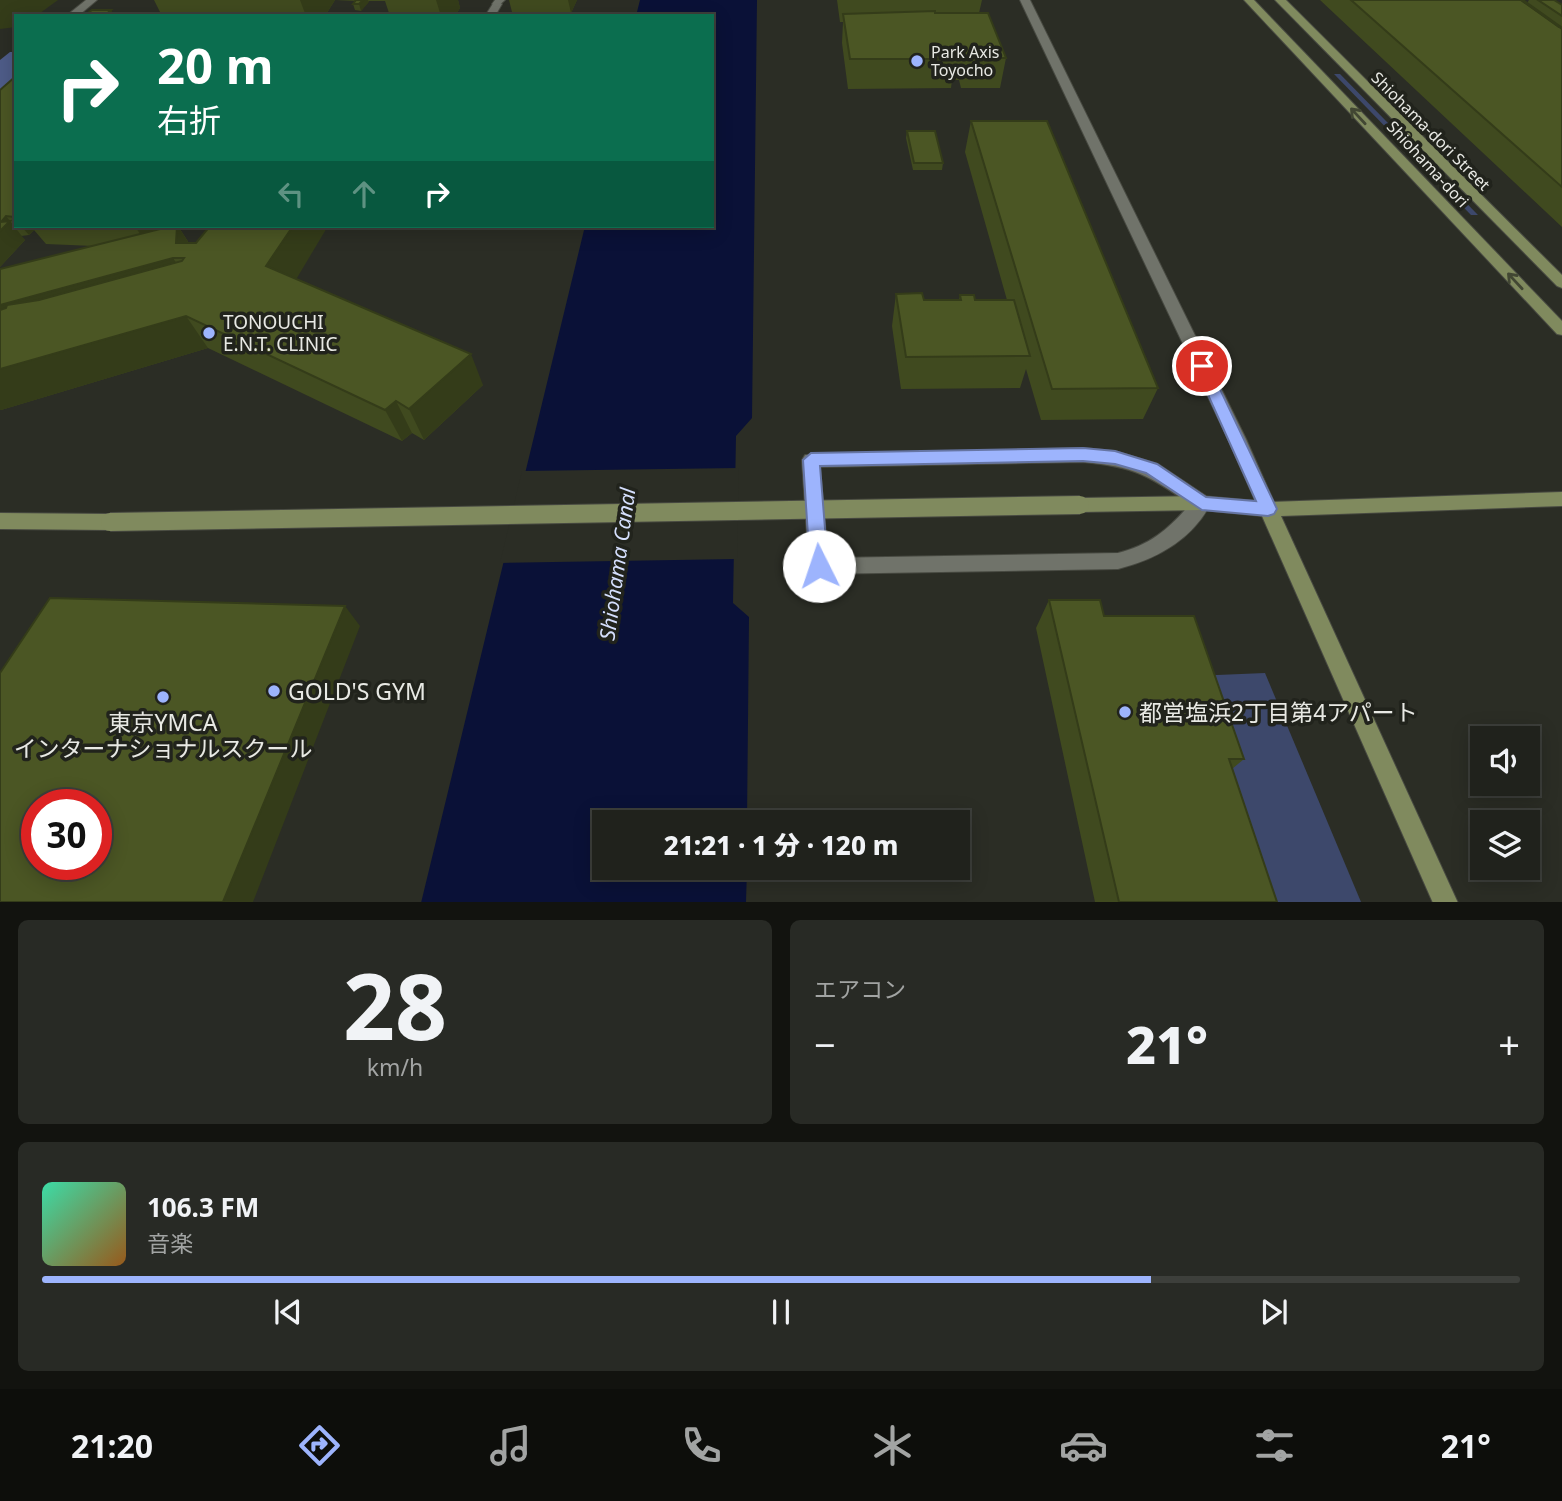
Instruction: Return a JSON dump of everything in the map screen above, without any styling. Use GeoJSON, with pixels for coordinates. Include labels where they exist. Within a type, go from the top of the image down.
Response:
{"type":"FeatureCollection","features":[{"type":"Feature","properties":{"kind":"street"},"geometry":{"type":"LineString","coordinates":[[74,14],[92,0]]}},
{"type":"Feature","properties":{"kind":"street"},"geometry":{"type":"LineString","coordinates":[[1025,0],[1237,439],[1446,902]]}},
{"type":"Feature","properties":{"kind":"street"},"geometry":{"type":"LineString","coordinates":[[1249,0],[1562,330]]}},
{"type":"Feature","properties":{"kind":"street","name":"Shiohama-dori Street"},"geometry":{"type":"LineString","coordinates":[[1280,0],[1562,283]]}},
{"type":"Feature","properties":{"kind":"street"},"geometry":{"type":"LineString","coordinates":[[1083,454],[1115,458],[1152,469],[1202,503],[1175,536],[1148,554],[1118,561],[819,566],[811,460],[1083,454]]}},
{"type":"Feature","properties":{"kind":"street"},"geometry":{"type":"LineString","coordinates":[[0,521],[110,522],[1202,503],[1268,509],[1562,499]]}},
{"type":"Feature","properties":{"kind":"shaded area"},"geometry":{"type":"Polygon","coordinates":[[[14,52],[14,79],[0,90],[0,60],[14,52]]]}},
{"type":"Feature","properties":{"kind":"shaded area"},"geometry":{"type":"Polygon","coordinates":[[[1334,74],[1340,74],[1478,215],[1471,215],[1334,74]]]}},
{"type":"Feature","properties":{"kind":"shaded area"},"geometry":{"type":"Polygon","coordinates":[[[1265,673],[1361,902],[1276,902],[1193,676],[1265,673]]]}},
{"type":"Feature","properties":{"kind":"water","name":"Shiohama Canal"},"geometry":{"type":"Polygon","coordinates":[[[640,0],[757,0],[752,418],[736,436],[733,603],[749,617],[747,810],[592,810],[592,880],[747,880],[746,902],[421,902],[585,228],[714,228],[714,14],[636,14],[640,0]]]}},
{"type":"Feature","properties":{"kind":"pier"},"geometry":{"type":"Polygon","coordinates":[[[739,468],[737,559],[500,563],[522,471],[739,468]]]}},
{"type":"Feature","properties":{"kind":"building"},"geometry":{"type":"Polygon","coordinates":[[[1351,0],[1521,0],[1562,29],[1562,187],[1351,0]]]}},
{"type":"Feature","properties":{"kind":"building"},"geometry":{"type":"Polygon","coordinates":[[[1523,0],[1561,27],[1559,27],[1523,0]]]}},
{"type":"Feature","properties":{"kind":"building"},"geometry":{"type":"Polygon","coordinates":[[[1538,0],[1554,0],[1562,5],[1562,16],[1538,0]]]}},
{"type":"Feature","properties":{"kind":"building"},"geometry":{"type":"Polygon","coordinates":[[[92,10],[111,10],[106,14],[87,14],[92,10]]]}},
{"type":"Feature","properties":{"kind":"building"},"geometry":{"type":"Polygon","coordinates":[[[935,11],[988,13],[1006,58],[966,58],[963,51],[953,51],[955,59],[850,59],[843,14],[935,11]]]}},
{"type":"Feature","properties":{"kind":"building"},"geometry":{"type":"Polygon","coordinates":[[[14,78],[14,217],[6,216],[1,222],[10,221],[0,231],[0,90],[14,78]]]}},
{"type":"Feature","properties":{"kind":"building"},"geometry":{"type":"Polygon","coordinates":[[[971,121],[1047,121],[1158,388],[1052,389],[971,121]]]}},
{"type":"Feature","properties":{"kind":"building"},"geometry":{"type":"Polygon","coordinates":[[[907,131],[935,131],[943,163],[914,163],[907,131]]]}},
{"type":"Feature","properties":{"kind":"building","name":"TONOUCHI E.N.T. CLINIC"},"geometry":{"type":"Polygon","coordinates":[[[164,228],[177,228],[176,243],[196,243],[208,228],[292,228],[266,266],[471,354],[409,409],[396,401],[385,410],[186,316],[0,369],[0,310],[7,305],[39,300],[182,261],[184,258],[173,258],[0,305],[0,269],[164,228]]]}},
{"type":"Feature","properties":{"kind":"building"},"geometry":{"type":"Polygon","coordinates":[[[922,293],[924,300],[961,300],[960,295],[974,295],[975,300],[1014,300],[1030,356],[906,357],[896,294],[922,293]]]}},
{"type":"Feature","properties":{"kind":"building"},"geometry":{"type":"Polygon","coordinates":[[[50,598],[345,606],[223,902],[0,902],[0,673],[50,598]]]}},
{"type":"Feature","properties":{"kind":"building","name":"都営塩浜2丁目第4アパート"},"geometry":{"type":"Polygon","coordinates":[[[1049,600],[1100,600],[1104,616],[1194,616],[1244,759],[1229,759],[1277,902],[1119,902],[1049,600]]]}},
{"type":"Feature","properties":{"kind":"place","name":"Park Axis Toyocho"},"geometry":{"type":"Point","coordinates":[917,61]}},
{"type":"Feature","properties":{"kind":"place","name":"TONOUCHI E.N.T. CLINIC"},"geometry":{"type":"Point","coordinates":[209,333]}},
{"type":"Feature","properties":{"kind":"place","name":"GOLD'S GYM"},"geometry":{"type":"Point","coordinates":[274,691]}},
{"type":"Feature","properties":{"kind":"place","name":"東京YMCA インターナショナルスクール"},"geometry":{"type":"Point","coordinates":[163,697]}},
{"type":"Feature","properties":{"kind":"place","name":"都営塩浜2丁目第4アパート"},"geometry":{"type":"Point","coordinates":[1125,712]}},
{"type":"Feature","properties":{"kind":"route"},"geometry":{"type":"LineString","coordinates":[[819,566],[811,460],[1083,454],[1115,458],[1152,469],[1202,503],[1268,509],[1202,366]]}}]}
